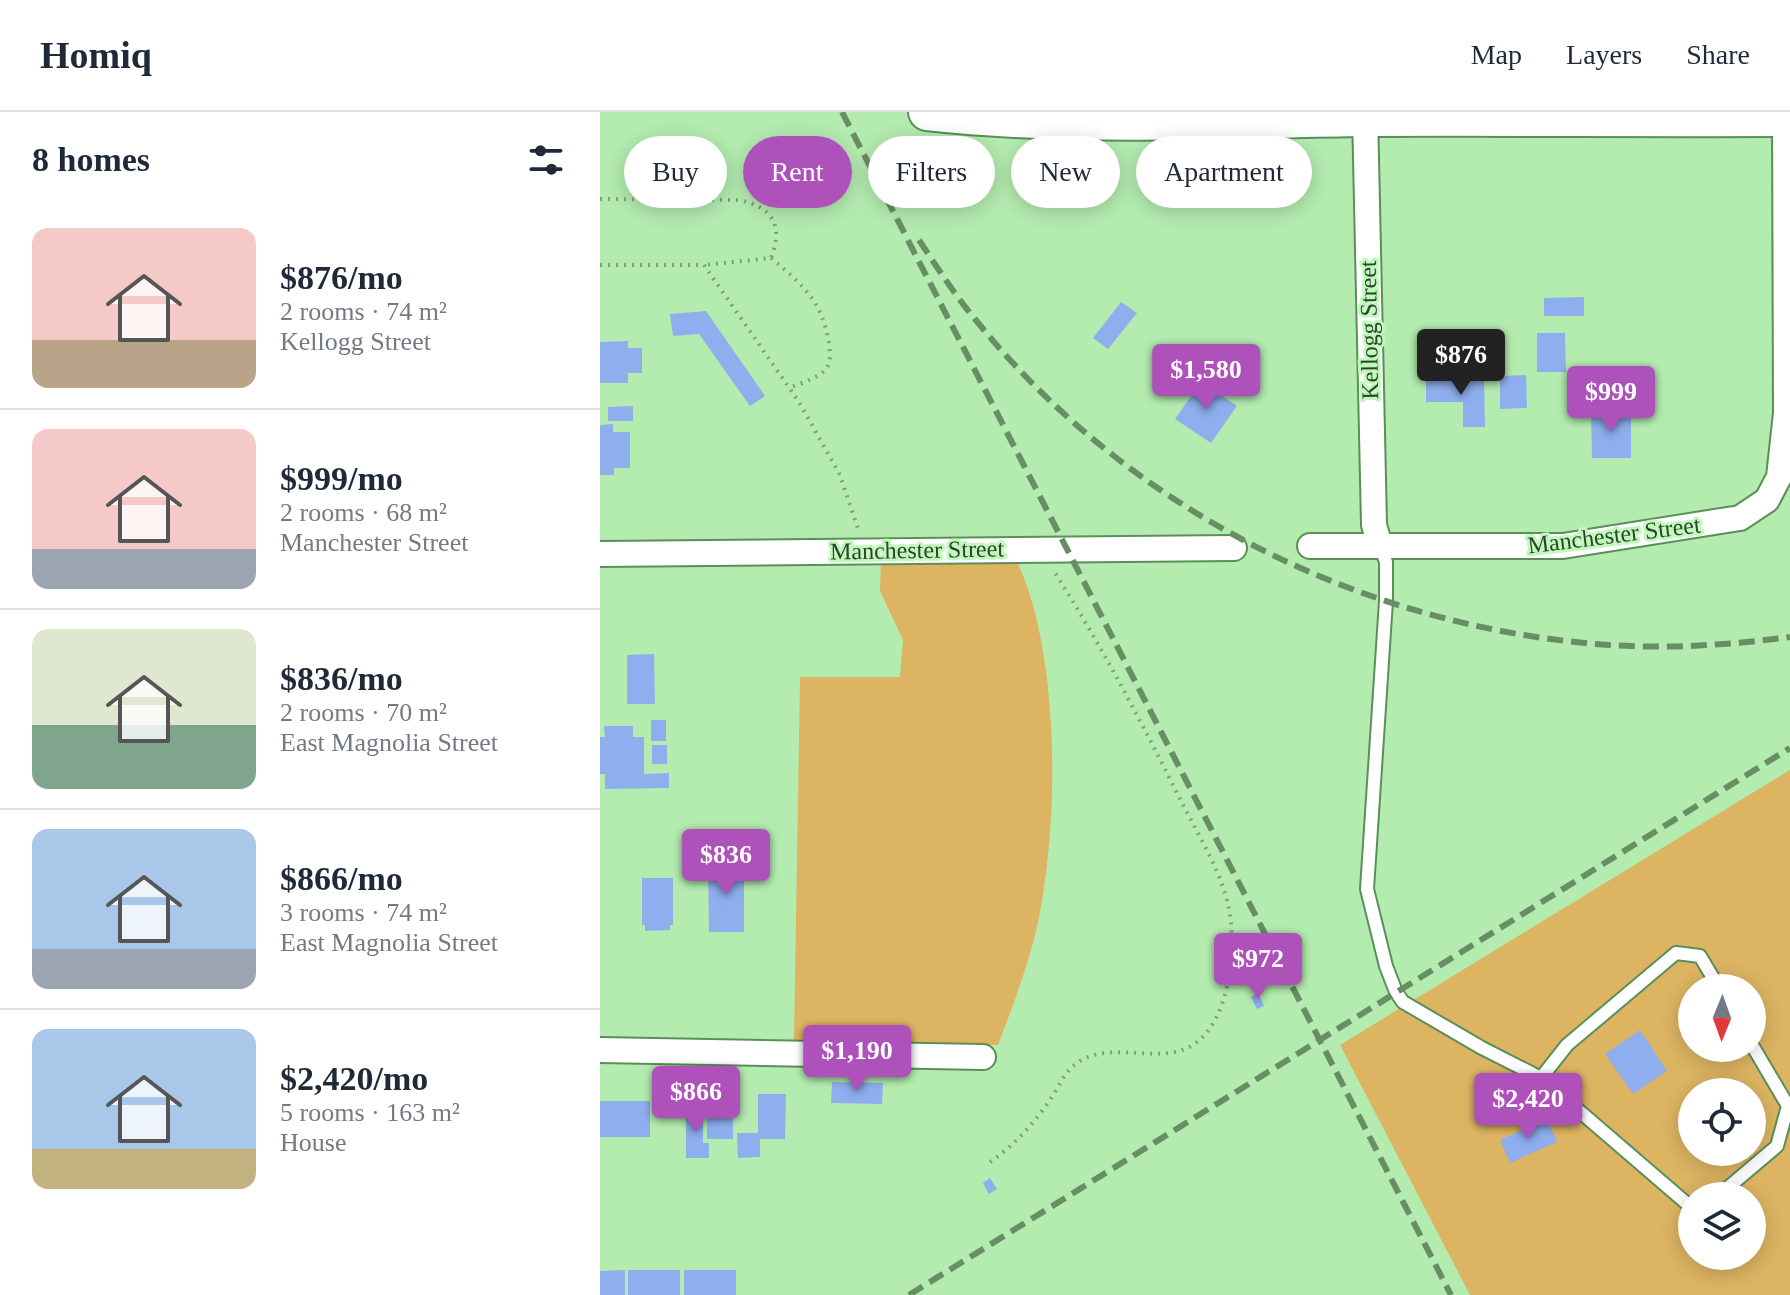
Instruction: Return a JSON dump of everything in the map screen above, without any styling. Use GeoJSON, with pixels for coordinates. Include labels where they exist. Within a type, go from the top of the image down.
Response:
{"type":"FeatureCollection","features":[{"type":"Feature","properties":{"kind":"main road"},"geometry":{"type":"LineString","coordinates":[[927,112],[1098,123],[1365,115],[1787,116]]}},
{"type":"Feature","properties":{"kind":"street","name":"Kellogg Street"},"geometry":{"type":"LineString","coordinates":[[1365,115],[1374,525],[1380,546]]}},
{"type":"Feature","properties":{"kind":"street","name":"Manchester Street"},"geometry":{"type":"LineString","coordinates":[[1310,546],[1563,546],[1740,518],[1767,500],[1779,477],[1786,413],[1787,116]]}},
{"type":"Feature","properties":{"kind":"street","name":"Manchester Street"},"geometry":{"type":"LineString","coordinates":[[600,554],[1234,548]]}},
{"type":"Feature","properties":{"kind":"street"},"geometry":{"type":"LineString","coordinates":[[600,1050],[983,1057]]}},
{"type":"Feature","properties":{"kind":"lane"},"geometry":{"type":"LineString","coordinates":[[1380,546],[1386,562],[1386,601],[1367,889],[1386,966],[1403,1002],[1541,1078],[1678,1196]]}},
{"type":"Feature","properties":{"kind":"lane"},"geometry":{"type":"LineString","coordinates":[[1541,1078],[1567,1045],[1676,953],[1700,956],[1711,974]]}},
{"type":"Feature","properties":{"kind":"lane"},"geometry":{"type":"LineString","coordinates":[[1735,1182],[1777,1146],[1788,1106],[1762,1062]]}},
{"type":"Feature","properties":{"kind":"path"},"geometry":{"type":"LineString","coordinates":[[600,199],[738,200],[754,203],[774,220],[777,232],[771,258]]}},
{"type":"Feature","properties":{"kind":"path"},"geometry":{"type":"LineString","coordinates":[[600,265],[704,265],[771,258],[799,283],[825,320],[831,359],[824,372],[789,388]]}},
{"type":"Feature","properties":{"kind":"path"},"geometry":{"type":"LineString","coordinates":[[704,265],[789,388],[840,475],[865,550]]}},
{"type":"Feature","properties":{"kind":"path"},"geometry":{"type":"LineString","coordinates":[[990,1162],[1020,1138],[1052,1097],[1065,1073],[1081,1060],[1106,1054],[1176,1053],[1200,1039],[1208,1031],[1218,1010],[1234,941],[1224,890],[1210,858],[1136,711],[1040,548]]}},
{"type":"Feature","properties":{"kind":"shaded area"},"geometry":{"type":"Polygon","coordinates":[[[1015,557],[1040,636],[1047,681],[1051,728],[1051,822],[1038,924],[998,1045],[794,1041],[800,677],[900,677],[903,640],[880,591],[881,558],[1015,557]]]}},
{"type":"Feature","properties":{"kind":"shaded area"},"geometry":{"type":"Polygon","coordinates":[[[1790,770],[1790,1295],[1470,1295],[1340,1045],[1790,770]]]}},
{"type":"Feature","properties":{"kind":"building"},"geometry":{"type":"Polygon","coordinates":[[[1584,297],[1584,316],[1544,316],[1544,298],[1584,297]]]}},
{"type":"Feature","properties":{"kind":"building"},"geometry":{"type":"Polygon","coordinates":[[[1121,302],[1137,313],[1108,349],[1093,338],[1121,302]]]}},
{"type":"Feature","properties":{"kind":"building"},"geometry":{"type":"Polygon","coordinates":[[[706,311],[765,396],[750,406],[699,334],[673,336],[670,314],[706,311]]]}},
{"type":"Feature","properties":{"kind":"building"},"geometry":{"type":"Polygon","coordinates":[[[1537,333],[1565,333],[1566,372],[1537,372],[1537,333]]]}},
{"type":"Feature","properties":{"kind":"building"},"geometry":{"type":"Polygon","coordinates":[[[628,341],[628,348],[642,348],[642,373],[628,373],[628,383],[600,383],[600,342],[628,341]]]}},
{"type":"Feature","properties":{"kind":"building"},"geometry":{"type":"Polygon","coordinates":[[[1441,359],[1480,359],[1480,371],[1441,372],[1441,359]]]}},
{"type":"Feature","properties":{"kind":"building"},"geometry":{"type":"Polygon","coordinates":[[[1526,375],[1527,408],[1500,409],[1500,376],[1526,375]]]}},
{"type":"Feature","properties":{"kind":"building"},"geometry":{"type":"Polygon","coordinates":[[[1426,379],[1484,379],[1485,427],[1463,427],[1463,402],[1426,402],[1426,379]]]}},
{"type":"Feature","properties":{"kind":"building"},"geometry":{"type":"Polygon","coordinates":[[[1201,382],[1237,406],[1211,443],[1175,419],[1201,382]]]}},
{"type":"Feature","properties":{"kind":"building"},"geometry":{"type":"Polygon","coordinates":[[[633,406],[633,421],[608,421],[608,407],[633,406]]]}},
{"type":"Feature","properties":{"kind":"building"},"geometry":{"type":"Polygon","coordinates":[[[1591,411],[1631,411],[1631,458],[1592,458],[1591,411]]]}},
{"type":"Feature","properties":{"kind":"building"},"geometry":{"type":"Polygon","coordinates":[[[613,424],[613,432],[630,432],[630,468],[614,468],[614,475],[600,475],[600,425],[613,424]]]}},
{"type":"Feature","properties":{"kind":"building"},"geometry":{"type":"Polygon","coordinates":[[[654,654],[655,704],[627,704],[627,655],[654,654]]]}},
{"type":"Feature","properties":{"kind":"building"},"geometry":{"type":"Polygon","coordinates":[[[651,720],[666,720],[666,741],[651,741],[651,720]]]}},
{"type":"Feature","properties":{"kind":"building"},"geometry":{"type":"Polygon","coordinates":[[[604,726],[633,726],[633,737],[644,737],[644,774],[669,773],[669,788],[605,789],[605,774],[600,774],[600,737],[605,737],[604,726]]]}},
{"type":"Feature","properties":{"kind":"building"},"geometry":{"type":"Polygon","coordinates":[[[652,745],[667,745],[667,764],[652,764],[652,745]]]}},
{"type":"Feature","properties":{"kind":"building"},"geometry":{"type":"Polygon","coordinates":[[[744,862],[744,932],[709,932],[708,863],[744,862]]]}},
{"type":"Feature","properties":{"kind":"building"},"geometry":{"type":"Polygon","coordinates":[[[642,878],[673,878],[673,925],[670,925],[670,930],[645,931],[645,925],[642,925],[642,878]]]}},
{"type":"Feature","properties":{"kind":"building"},"geometry":{"type":"Polygon","coordinates":[[[1258,993],[1264,1006],[1257,1009],[1251,997],[1258,993]]]}},
{"type":"Feature","properties":{"kind":"building"},"geometry":{"type":"Polygon","coordinates":[[[1640,1030],[1667,1071],[1633,1094],[1605,1054],[1640,1030]]]}},
{"type":"Feature","properties":{"kind":"building"},"geometry":{"type":"Polygon","coordinates":[[[832,1082],[883,1083],[882,1104],[831,1103],[832,1082]]]}},
{"type":"Feature","properties":{"kind":"building"},"geometry":{"type":"Polygon","coordinates":[[[707,1093],[733,1093],[733,1139],[707,1139],[707,1093]]]}},
{"type":"Feature","properties":{"kind":"building"},"geometry":{"type":"Polygon","coordinates":[[[758,1094],[786,1094],[785,1139],[760,1139],[760,1157],[738,1158],[737,1133],[758,1133],[758,1094]]]}},
{"type":"Feature","properties":{"kind":"building"},"geometry":{"type":"Polygon","coordinates":[[[600,1101],[650,1101],[650,1137],[600,1137],[600,1101]]]}},
{"type":"Feature","properties":{"kind":"building"},"geometry":{"type":"Polygon","coordinates":[[[686,1107],[703,1107],[703,1143],[709,1143],[709,1158],[686,1158],[686,1107]]]}},
{"type":"Feature","properties":{"kind":"building"},"geometry":{"type":"Polygon","coordinates":[[[1547,1119],[1557,1142],[1510,1163],[1500,1140],[1547,1119]]]}},
{"type":"Feature","properties":{"kind":"building"},"geometry":{"type":"Polygon","coordinates":[[[990,1178],[997,1189],[989,1194],[983,1183],[990,1178]]]}},
{"type":"Feature","properties":{"kind":"building"},"geometry":{"type":"Polygon","coordinates":[[[625,1270],[625,1295],[600,1295],[600,1271],[625,1270]]]}},
{"type":"Feature","properties":{"kind":"building"},"geometry":{"type":"Polygon","coordinates":[[[628,1270],[680,1270],[680,1295],[628,1295],[628,1270]]]}},
{"type":"Feature","properties":{"kind":"building"},"geometry":{"type":"Polygon","coordinates":[[[684,1270],[736,1270],[736,1295],[684,1295],[684,1270]]]}},
{"type":"Feature","properties":{"kind":"railway"},"geometry":{"type":"LineString","coordinates":[[842,112],[1451,1295]]}},
{"type":"Feature","properties":{"kind":"railway"},"geometry":{"type":"LineString","coordinates":[[919,240],[967,310],[1036,387],[1105,449],[1179,502],[1258,548],[1341,585],[1428,614],[1518,634],[1654,647],[1790,637]]}},
{"type":"Feature","properties":{"kind":"railway"},"geometry":{"type":"LineString","coordinates":[[909,1295],[1790,748]]}}]}
